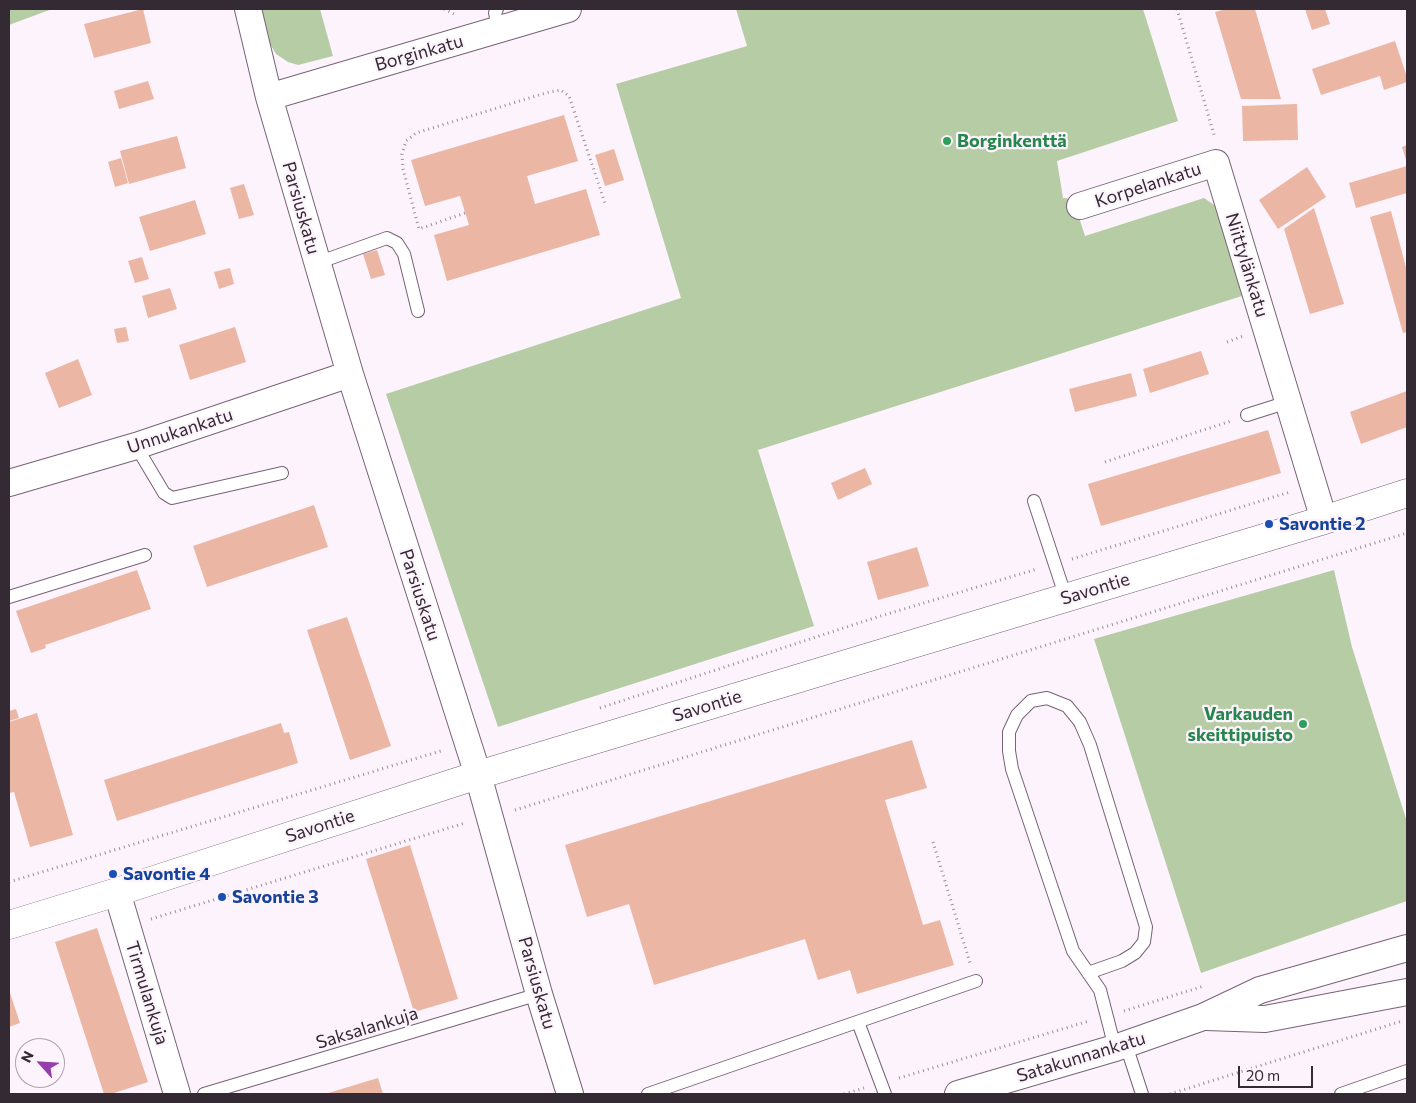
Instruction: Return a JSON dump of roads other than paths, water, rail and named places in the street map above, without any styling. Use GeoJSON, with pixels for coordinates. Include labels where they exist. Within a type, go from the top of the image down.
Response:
{"type":"FeatureCollection","features":[{"type":"Feature","properties":{"kind":"street","name":"Parsiuskatu"},"geometry":{"type":"LineString","coordinates":[[248,9],[269,97],[317,263],[350,374],[478,775],[539,994],[570,1094]]}},
{"type":"Feature","properties":{"kind":"street","name":"Borginkatu"},"geometry":{"type":"LineString","coordinates":[[269,97],[498,19],[568,9]]}},
{"type":"Feature","properties":{"kind":"street","name":"Korpelankatu"},"geometry":{"type":"LineString","coordinates":[[1080,206],[1224,169]]}},
{"type":"Feature","properties":{"kind":"street","name":"Niittylänkatu"},"geometry":{"type":"LineString","coordinates":[[1224,169],[1288,402],[1324,520]]}},
{"type":"Feature","properties":{"kind":"street","name":"Unnukankatu"},"geometry":{"type":"LineString","coordinates":[[9,483],[136,446],[350,374]]}},
{"type":"Feature","properties":{"kind":"street","name":"Savontie"},"geometry":{"type":"LineString","coordinates":[[9,924],[117,892],[478,775],[1324,520],[1407,493]]}},
{"type":"Feature","properties":{"kind":"street","name":"Tirmulankuja"},"geometry":{"type":"LineString","coordinates":[[117,892],[177,1094]]}},
{"type":"Feature","properties":{"kind":"street","name":"Satakunnankatu"},"geometry":{"type":"LineString","coordinates":[[958,1094],[1120,1046],[1203,1017],[1260,990],[1407,948]]}},
{"type":"Feature","properties":{"kind":"street","name":"Satakunnankatu"},"geometry":{"type":"LineString","coordinates":[[1203,1017],[1265,1019],[1407,992]]}},
{"type":"Feature","properties":{"kind":"lane"},"geometry":{"type":"LineString","coordinates":[[317,263],[387,238],[398,243],[404,254],[418,311]]}},
{"type":"Feature","properties":{"kind":"lane"},"geometry":{"type":"LineString","coordinates":[[1247,415],[1288,402]]}},
{"type":"Feature","properties":{"kind":"lane"},"geometry":{"type":"LineString","coordinates":[[136,446],[164,493],[172,498],[282,473]]}},
{"type":"Feature","properties":{"kind":"lane"},"geometry":{"type":"LineString","coordinates":[[1034,501],[1066,598]]}},
{"type":"Feature","properties":{"kind":"lane"},"geometry":{"type":"LineString","coordinates":[[9,597],[144,555]]}},
{"type":"Feature","properties":{"kind":"lane"},"geometry":{"type":"LineString","coordinates":[[1088,973],[1122,961],[1135,953],[1144,942],[1146,927],[1090,745],[1080,722],[1067,706],[1047,698],[1031,701],[1017,715],[1009,732],[1009,751],[1012,769],[1073,951],[1088,973],[1100,990],[1120,1046],[1142,1094]]}},
{"type":"Feature","properties":{"kind":"lane"},"geometry":{"type":"LineString","coordinates":[[648,1094],[976,981]]}},
{"type":"Feature","properties":{"kind":"lane","name":"Saksalankuja"},"geometry":{"type":"LineString","coordinates":[[204,1094],[539,994]]}},
{"type":"Feature","properties":{"kind":"lane"},"geometry":{"type":"LineString","coordinates":[[858,1022],[885,1094]]}},
{"type":"Feature","properties":{"kind":"lane"},"geometry":{"type":"LineString","coordinates":[[1341,1094],[1407,1071]]}},
{"type":"Feature","properties":{"kind":"place","name":"Borginkenttä"},"geometry":{"type":"Point","coordinates":[947,141]}},
{"type":"Feature","properties":{"kind":"place","name":"Savontie 2"},"geometry":{"type":"Point","coordinates":[1269,524]}},
{"type":"Feature","properties":{"kind":"place","name":"Varkauden skeittipuisto"},"geometry":{"type":"Point","coordinates":[1303,724]}},
{"type":"Feature","properties":{"kind":"place","name":"Savontie 4"},"geometry":{"type":"Point","coordinates":[113,874]}},
{"type":"Feature","properties":{"kind":"place","name":"Savontie 3"},"geometry":{"type":"Point","coordinates":[222,897]}}]}
